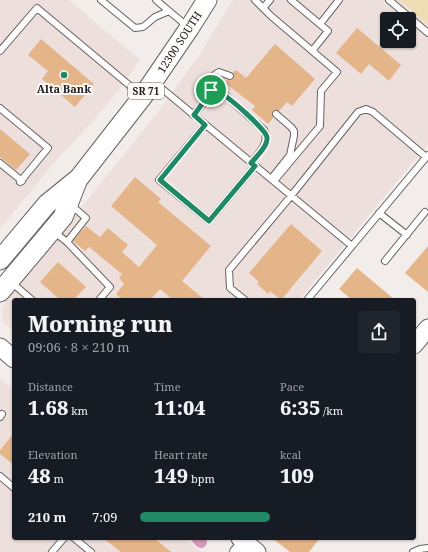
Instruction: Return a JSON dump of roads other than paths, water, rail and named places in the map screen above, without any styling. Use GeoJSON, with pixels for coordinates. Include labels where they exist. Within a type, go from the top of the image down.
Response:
{"type":"FeatureCollection","features":[{"type":"Feature","properties":{"kind":"main road","name":"12300 SOUTH"},"geometry":{"type":"LineString","coordinates":[[0,260],[47,204],[79,178],[143,96],[190,27],[206,0]]}},
{"type":"Feature","properties":{"kind":"main road","name":"12300 SOUTH"},"geometry":{"type":"LineString","coordinates":[[5,286],[63,217],[79,178]]}},
{"type":"Feature","properties":{"kind":"street"},"geometry":{"type":"LineString","coordinates":[[416,342],[428,328]]}},
{"type":"Feature","properties":{"kind":"street"},"geometry":{"type":"LineString","coordinates":[[0,347],[12,357]]}},
{"type":"Feature","properties":{"kind":"lane"},"geometry":{"type":"LineString","coordinates":[[101,0],[135,28],[143,27],[155,17],[169,11]]}},
{"type":"Feature","properties":{"kind":"lane"},"geometry":{"type":"LineString","coordinates":[[156,0],[190,27]]}},
{"type":"Feature","properties":{"kind":"lane"},"geometry":{"type":"LineString","coordinates":[[255,0],[337,72],[321,91],[320,126],[272,180]]}},
{"type":"Feature","properties":{"kind":"lane"},"geometry":{"type":"LineString","coordinates":[[263,8],[270,0]]}},
{"type":"Feature","properties":{"kind":"lane"},"geometry":{"type":"LineString","coordinates":[[291,0],[328,31],[312,51]]}},
{"type":"Feature","properties":{"kind":"lane"},"geometry":{"type":"LineString","coordinates":[[320,24],[339,0]]}},
{"type":"Feature","properties":{"kind":"lane"},"geometry":{"type":"LineString","coordinates":[[390,0],[428,33]]}},
{"type":"Feature","properties":{"kind":"lane"},"geometry":{"type":"LineString","coordinates":[[0,51],[37,8],[143,96]]}},
{"type":"Feature","properties":{"kind":"lane"},"geometry":{"type":"LineString","coordinates":[[194,115],[211,90],[211,80],[216,73],[222,72],[230,76]]}},
{"type":"Feature","properties":{"kind":"lane"},"geometry":{"type":"LineString","coordinates":[[153,81],[352,246]]}},
{"type":"Feature","properties":{"kind":"lane"},"geometry":{"type":"LineString","coordinates":[[205,125],[160,180],[209,221],[253,164],[266,142],[267,136],[264,130],[226,96],[211,90]]}},
{"type":"Feature","properties":{"kind":"lane"},"geometry":{"type":"LineString","coordinates":[[0,108],[48,148],[21,181],[0,163]]}},
{"type":"Feature","properties":{"kind":"lane"},"geometry":{"type":"LineString","coordinates":[[242,298],[230,288],[229,270],[291,196],[358,112],[366,109],[373,112],[427,156],[309,298]]}},
{"type":"Feature","properties":{"kind":"lane"},"geometry":{"type":"LineString","coordinates":[[272,180],[290,155],[294,136],[294,131],[291,127],[276,114]]}},
{"type":"Feature","properties":{"kind":"lane"},"geometry":{"type":"LineString","coordinates":[[67,242],[86,218],[68,203]]}},
{"type":"Feature","properties":{"kind":"lane"},"geometry":{"type":"LineString","coordinates":[[385,261],[425,212]]}},
{"type":"Feature","properties":{"kind":"lane"},"geometry":{"type":"LineString","coordinates":[[379,213],[407,235]]}},
{"type":"Feature","properties":{"kind":"lane"},"geometry":{"type":"LineString","coordinates":[[52,230],[67,242],[110,287],[101,298]]}},
{"type":"Feature","properties":{"kind":"lane"},"geometry":{"type":"LineString","coordinates":[[5,286],[28,298]]}},
{"type":"Feature","properties":{"kind":"lane"},"geometry":{"type":"LineString","coordinates":[[0,476],[12,486]]}},
{"type":"Feature","properties":{"kind":"lane"},"geometry":{"type":"LineString","coordinates":[[52,552],[62,540]]}},
{"type":"Feature","properties":{"kind":"lane"},"geometry":{"type":"LineString","coordinates":[[76,540],[91,552]]}},
{"type":"Feature","properties":{"kind":"lane"},"geometry":{"type":"LineString","coordinates":[[413,552],[428,548]]}},
{"type":"Feature","properties":{"kind":"place","name":"Alta Bank"},"geometry":{"type":"Point","coordinates":[64,75]}}]}
